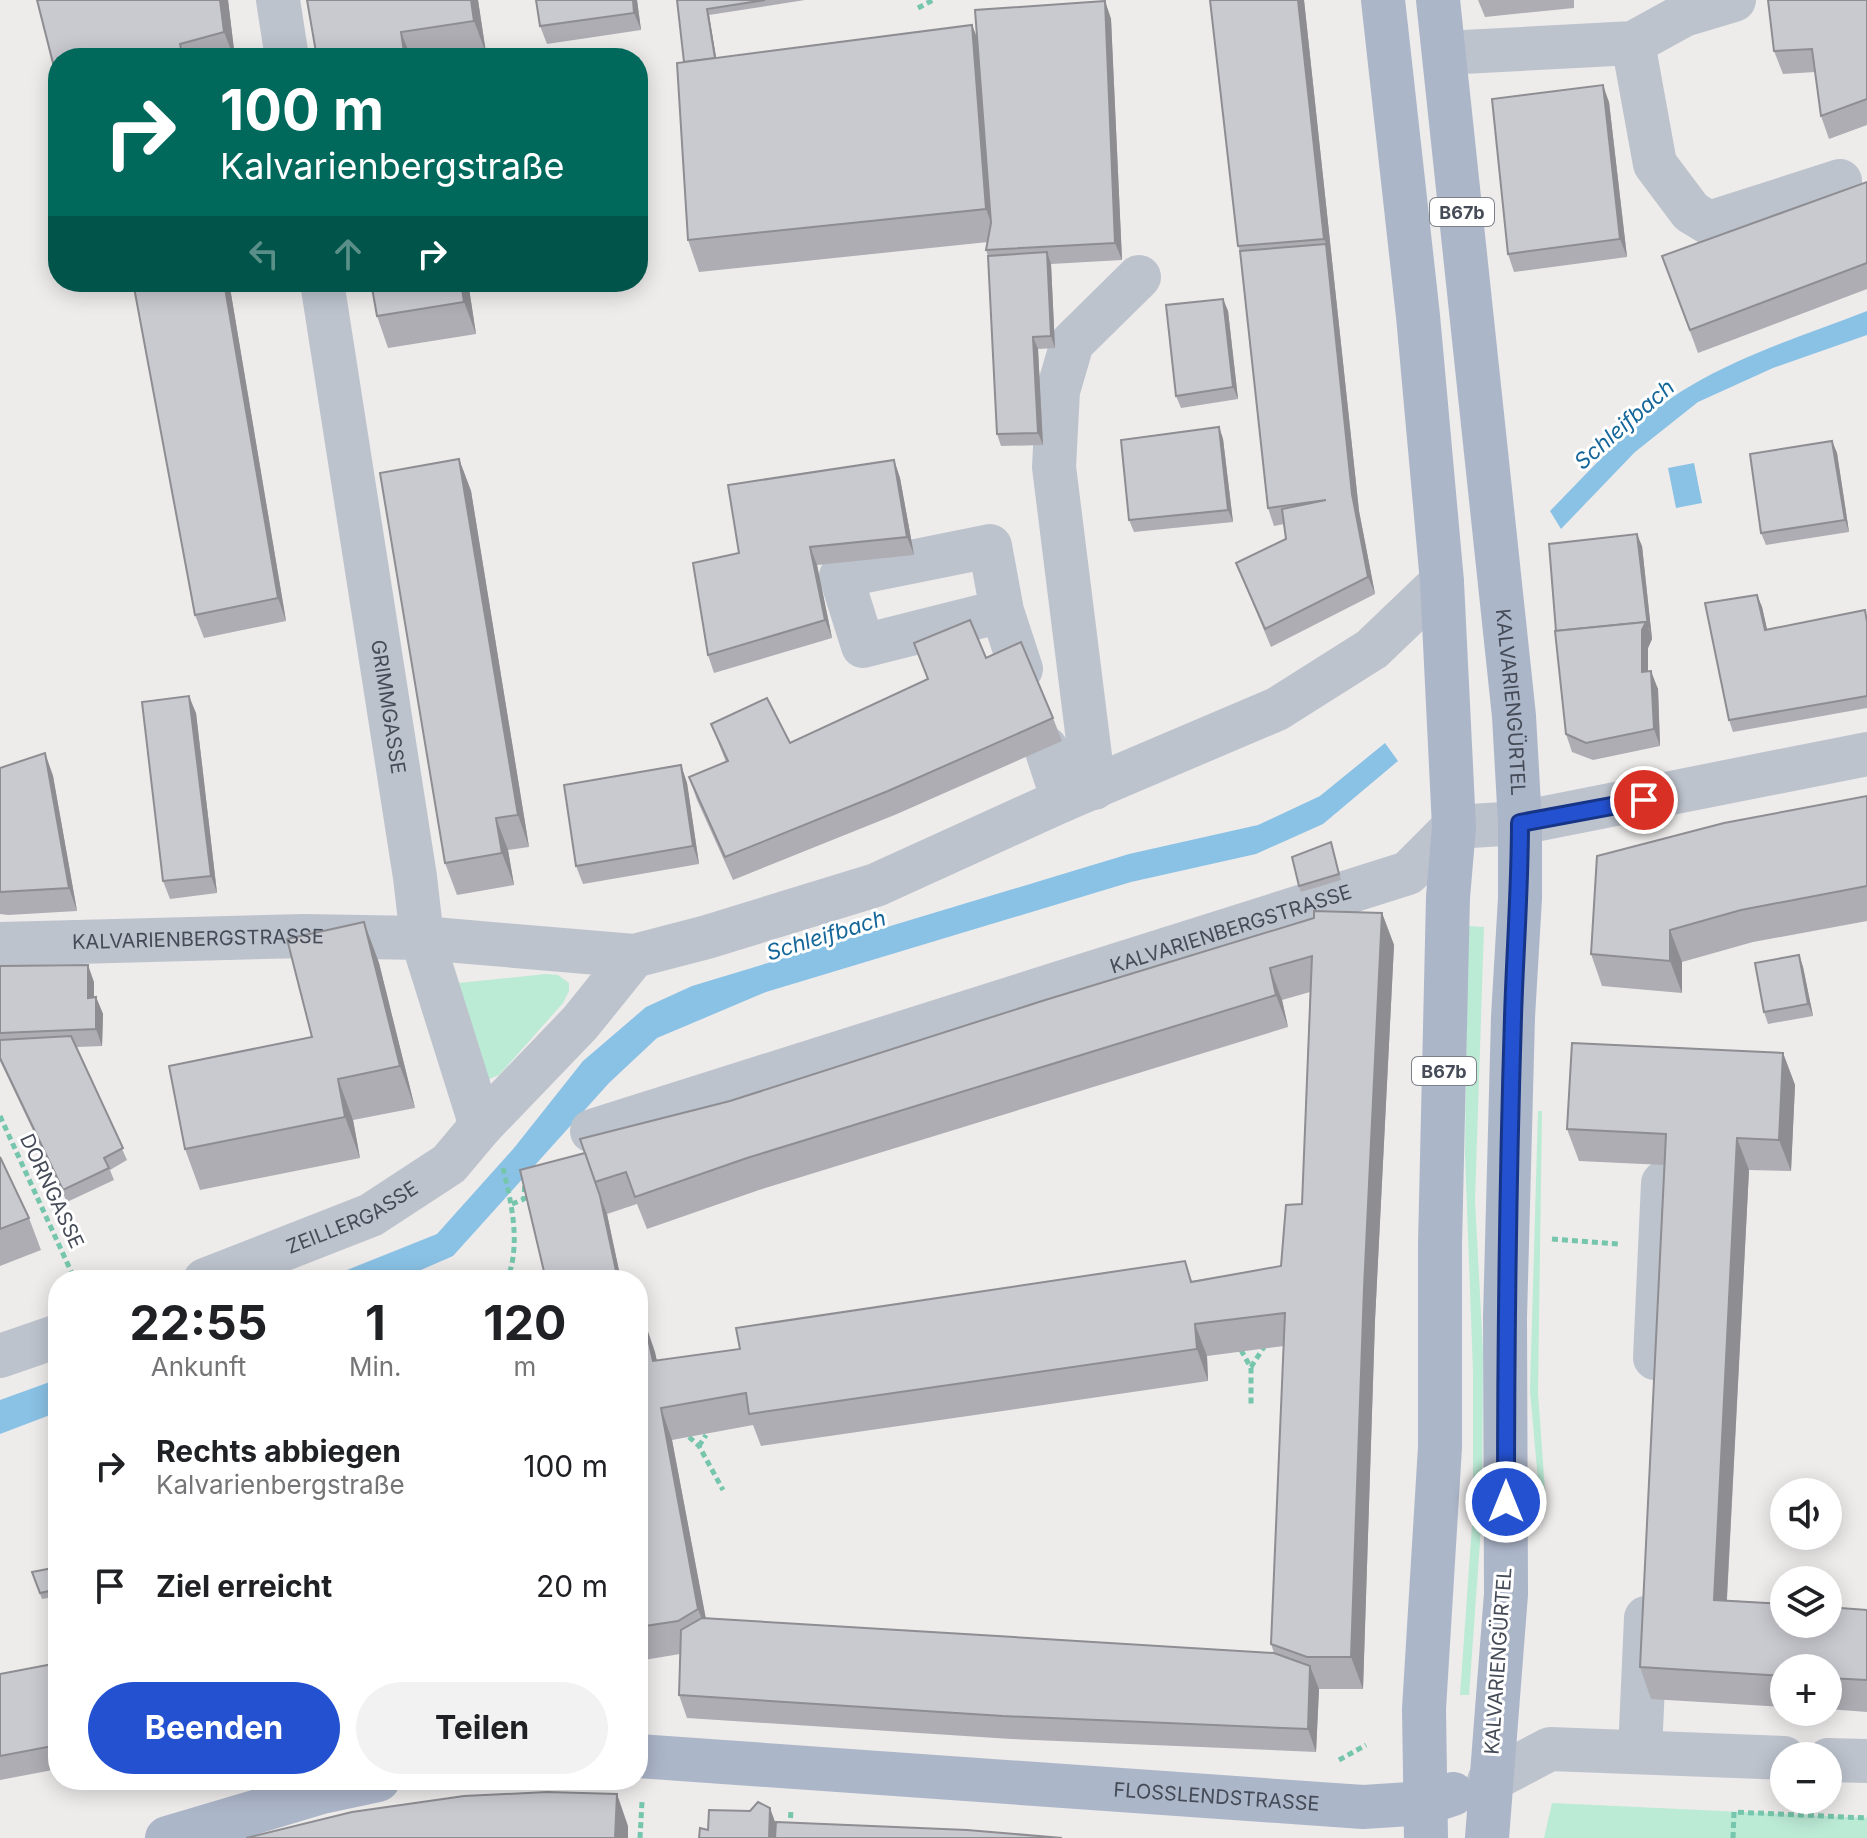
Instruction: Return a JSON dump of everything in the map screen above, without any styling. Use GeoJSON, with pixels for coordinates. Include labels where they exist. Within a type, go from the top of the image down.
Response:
{"type":"FeatureCollection","features":[{"type":"Feature","properties":{"kind":"main road","name":"B67b"},"geometry":{"type":"LineString","coordinates":[[1383,0],[1420,332],[1442,582],[1454,827],[1448,897],[1440,1245],[1440,1447],[1424,1709],[1426,1820]]}},
{"type":"Feature","properties":{"kind":"main road","name":"KALVARIENGÜRTEL"},"geometry":{"type":"LineString","coordinates":[[1438,0],[1513,701],[1520,823],[1505,1318],[1506,1594],[1489,1781],[1487,1838]]}},
{"type":"Feature","properties":{"kind":"main road","name":"FLOSSLENDSTRASSE"},"geometry":{"type":"LineString","coordinates":[[648,1757],[1363,1807],[1426,1820],[1489,1781]]}},
{"type":"Feature","properties":{"kind":"main road"},"geometry":{"type":"LineString","coordinates":[[167,1838],[331,1790]]}},
{"type":"Feature","properties":{"kind":"street"},"geometry":{"type":"LineString","coordinates":[[278,0],[285,48]]}},
{"type":"Feature","properties":{"kind":"street"},"geometry":{"type":"LineString","coordinates":[[1444,53],[1633,43],[1684,15],[1734,0]]}},
{"type":"Feature","properties":{"kind":"street"},"geometry":{"type":"LineString","coordinates":[[1633,43],[1655,164],[1691,212],[1709,223],[1840,181]]}},
{"type":"Feature","properties":{"kind":"street"},"geometry":{"type":"LineString","coordinates":[[1079,794],[1054,467],[1058,391],[1072,343],[1139,277]]}},
{"type":"Feature","properties":{"kind":"street","name":"GRIMMGASSE"},"geometry":{"type":"LineString","coordinates":[[324,292],[422,938],[491,1142]]}},
{"type":"Feature","properties":{"kind":"street","name":"KALVARIENBERGSTRASSE"},"geometry":{"type":"LineString","coordinates":[[0,944],[304,936],[422,938],[634,956],[876,885],[1277,709],[1372,649],[1442,582]]}},
{"type":"Feature","properties":{"kind":"street"},"geometry":{"type":"LineString","coordinates":[[1002,611],[1021,669]]}},
{"type":"Feature","properties":{"kind":"street"},"geometry":{"type":"LineString","coordinates":[[1046,748],[1079,794]]}},
{"type":"Feature","properties":{"kind":"street"},"geometry":{"type":"LineString","coordinates":[[1454,827],[1520,823],[1867,754]]}},
{"type":"Feature","properties":{"kind":"street","name":"KALVARIENBERGSTRASSE"},"geometry":{"type":"LineString","coordinates":[[592,1131],[1408,873],[1454,827]]}},
{"type":"Feature","properties":{"kind":"street"},"geometry":{"type":"LineString","coordinates":[[491,1142],[634,956]]}},
{"type":"Feature","properties":{"kind":"street","name":"ZEILLERGASSE"},"geometry":{"type":"LineString","coordinates":[[231,1270],[371,1215],[449,1164],[491,1142]]}},
{"type":"Feature","properties":{"kind":"street"},"geometry":{"type":"LineString","coordinates":[[1653,1401],[1663,1183]]}},
{"type":"Feature","properties":{"kind":"street"},"geometry":{"type":"LineString","coordinates":[[0,1356],[48,1339]]}},
{"type":"Feature","properties":{"kind":"street"},"geometry":{"type":"LineString","coordinates":[[1640,1752],[1647,1571]]}},
{"type":"Feature","properties":{"kind":"street","name":"FLOSSLENDSTRASSE"},"geometry":{"type":"LineString","coordinates":[[1489,1781],[1550,1749],[1770,1757]]}},
{"type":"Feature","properties":{"kind":"street"},"geometry":{"type":"LineString","coordinates":[[1842,1760],[1867,1761]]}},
{"type":"Feature","properties":{"kind":"path"},"geometry":{"type":"LineString","coordinates":[[918,8],[933,0]]}},
{"type":"Feature","properties":{"kind":"path","name":"DORNGASSE"},"geometry":{"type":"LineString","coordinates":[[0,1116],[70,1270]]}},
{"type":"Feature","properties":{"kind":"path"},"geometry":{"type":"LineString","coordinates":[[491,1142],[512,1204],[514,1261],[511,1270]]}},
{"type":"Feature","properties":{"kind":"path"},"geometry":{"type":"LineString","coordinates":[[512,1204],[524,1199],[523,1179],[537,1175]]}},
{"type":"Feature","properties":{"kind":"path"},"geometry":{"type":"LineString","coordinates":[[1551,1239],[1660,1247]]}},
{"type":"Feature","properties":{"kind":"path"},"geometry":{"type":"LineString","coordinates":[[1251,1368],[1264,1347]]}},
{"type":"Feature","properties":{"kind":"path"},"geometry":{"type":"LineString","coordinates":[[1241,1350],[1251,1368],[1251,1406]]}},
{"type":"Feature","properties":{"kind":"path"},"geometry":{"type":"LineString","coordinates":[[699,1446],[706,1435]]}},
{"type":"Feature","properties":{"kind":"path"},"geometry":{"type":"LineString","coordinates":[[689,1437],[699,1446],[723,1490]]}},
{"type":"Feature","properties":{"kind":"path"},"geometry":{"type":"LineString","coordinates":[[789,1838],[791,1811]]}},
{"type":"Feature","properties":{"kind":"path"},"geometry":{"type":"LineString","coordinates":[[1733,1838],[1734,1812],[1867,1818]]}},
{"type":"Feature","properties":{"kind":"green space"},"geometry":{"type":"Polygon","coordinates":[[[1468,926],[1484,927],[1475,1200],[1483,1352],[1482,1514],[1469,1695],[1460,1695],[1473,1511],[1473,1371],[1465,1153],[1468,926]]]}},
{"type":"Feature","properties":{"kind":"green space"},"geometry":{"type":"Polygon","coordinates":[[[558,975],[569,983],[563,1003],[499,1075],[480,1083],[458,983],[558,975]]]}},
{"type":"Feature","properties":{"kind":"green space"},"geometry":{"type":"Polygon","coordinates":[[[1538,1111],[1542,1111],[1538,1393],[1545,1491],[1539,1491],[1530,1391],[1538,1111]]]}},
{"type":"Feature","properties":{"kind":"green space"},"geometry":{"type":"Polygon","coordinates":[[[1552,1803],[1867,1818],[1867,1838],[1544,1838],[1552,1803]]]}},
{"type":"Feature","properties":{"kind":"water"},"geometry":{"type":"Polygon","coordinates":[[[1867,311],[1867,335],[1773,368],[1698,402],[1635,452],[1561,529],[1550,511],[1617,443],[1672,398],[1734,363],[1867,311]]]}},
{"type":"Feature","properties":{"kind":"water"},"geometry":{"type":"Polygon","coordinates":[[[1694,463],[1702,503],[1676,508],[1668,468],[1694,463]]]}},
{"type":"Feature","properties":{"kind":"water"},"geometry":{"type":"Polygon","coordinates":[[[1385,743],[1398,761],[1323,824],[1256,854],[1131,882],[766,992],[657,1038],[609,1083],[453,1256],[421,1270],[347,1270],[437,1234],[514,1148],[583,1061],[646,1007],[692,986],[1129,854],[1258,825],[1320,796],[1385,743]]]}},
{"type":"Feature","properties":{"kind":"water"},"geometry":{"type":"Polygon","coordinates":[[[48,1383],[48,1416],[0,1434],[0,1400],[48,1383]]]}},
{"type":"Feature","properties":{"kind":"building"},"geometry":{"type":"Polygon","coordinates":[[[37,0],[220,0],[224,32],[180,44],[181,48],[49,48],[37,0]]]}},
{"type":"Feature","properties":{"kind":"building"},"geometry":{"type":"Polygon","coordinates":[[[307,0],[471,0],[474,21],[401,32],[403,48],[315,48],[307,0]]]}},
{"type":"Feature","properties":{"kind":"building"},"geometry":{"type":"Polygon","coordinates":[[[536,0],[633,0],[634,13],[540,26],[536,0]]]}},
{"type":"Feature","properties":{"kind":"building"},"geometry":{"type":"Polygon","coordinates":[[[677,0],[765,0],[707,9],[715,58],[684,62],[677,0]]]}},
{"type":"Feature","properties":{"kind":"building"},"geometry":{"type":"Polygon","coordinates":[[[1210,0],[1298,0],[1324,239],[1238,246],[1210,0]]]}},
{"type":"Feature","properties":{"kind":"building"},"geometry":{"type":"Polygon","coordinates":[[[1768,0],[1867,0],[1867,99],[1821,116],[1812,49],[1774,51],[1768,0]]]}},
{"type":"Feature","properties":{"kind":"building"},"geometry":{"type":"Polygon","coordinates":[[[1105,1],[1115,243],[986,250],[991,223],[975,10],[1105,1]]]}},
{"type":"Feature","properties":{"kind":"building"},"geometry":{"type":"Polygon","coordinates":[[[972,25],[986,209],[688,240],[677,63],[972,25]]]}},
{"type":"Feature","properties":{"kind":"building"},"geometry":{"type":"Polygon","coordinates":[[[1603,85],[1620,239],[1508,254],[1492,99],[1603,85]]]}},
{"type":"Feature","properties":{"kind":"building"},"geometry":{"type":"Polygon","coordinates":[[[1867,182],[1867,263],[1690,330],[1662,256],[1867,182]]]}},
{"type":"Feature","properties":{"kind":"building"},"geometry":{"type":"Polygon","coordinates":[[[1326,244],[1352,494],[1368,577],[1265,629],[1236,563],[1286,539],[1282,509],[1326,500],[1268,508],[1240,251],[1326,244]]]}},
{"type":"Feature","properties":{"kind":"building"},"geometry":{"type":"Polygon","coordinates":[[[1047,252],[1051,336],[1033,337],[1038,433],[997,434],[988,256],[1047,252]]]}},
{"type":"Feature","properties":{"kind":"building"},"geometry":{"type":"Polygon","coordinates":[[[135,292],[226,292],[278,598],[195,615],[135,292]]]}},
{"type":"Feature","properties":{"kind":"building"},"geometry":{"type":"Polygon","coordinates":[[[373,292],[462,292],[464,302],[377,316],[373,292]]]}},
{"type":"Feature","properties":{"kind":"building"},"geometry":{"type":"Polygon","coordinates":[[[1223,299],[1233,387],[1176,396],[1166,305],[1223,299]]]}},
{"type":"Feature","properties":{"kind":"building"},"geometry":{"type":"Polygon","coordinates":[[[1219,427],[1228,510],[1129,520],[1121,440],[1219,427]]]}},
{"type":"Feature","properties":{"kind":"building"},"geometry":{"type":"Polygon","coordinates":[[[1832,441],[1845,520],[1761,533],[1750,454],[1832,441]]]}},
{"type":"Feature","properties":{"kind":"building"},"geometry":{"type":"Polygon","coordinates":[[[459,459],[518,815],[496,818],[502,853],[445,863],[380,473],[459,459]]]}},
{"type":"Feature","properties":{"kind":"building"},"geometry":{"type":"Polygon","coordinates":[[[894,460],[907,537],[810,547],[825,620],[708,655],[693,563],[739,553],[728,485],[894,460]]]}},
{"type":"Feature","properties":{"kind":"building"},"geometry":{"type":"Polygon","coordinates":[[[1637,534],[1648,627],[1646,622],[1556,631],[1549,544],[1637,534]]]}},
{"type":"Feature","properties":{"kind":"building"},"geometry":{"type":"Polygon","coordinates":[[[1757,595],[1765,630],[1865,610],[1867,696],[1729,720],[1705,603],[1757,595]]]}},
{"type":"Feature","properties":{"kind":"building"},"geometry":{"type":"Polygon","coordinates":[[[970,620],[986,658],[1021,642],[1053,718],[888,791],[725,857],[689,777],[728,761],[711,724],[767,698],[790,743],[928,679],[914,643],[970,620]]]}},
{"type":"Feature","properties":{"kind":"building"},"geometry":{"type":"Polygon","coordinates":[[[1646,622],[1642,630],[1642,672],[1651,671],[1654,729],[1586,743],[1566,734],[1555,631],[1646,622]]]}},
{"type":"Feature","properties":{"kind":"building"},"geometry":{"type":"Polygon","coordinates":[[[189,696],[211,876],[163,881],[142,702],[189,696]]]}},
{"type":"Feature","properties":{"kind":"building"},"geometry":{"type":"Polygon","coordinates":[[[45,753],[69,888],[0,892],[0,768],[45,753]]]}},
{"type":"Feature","properties":{"kind":"building"},"geometry":{"type":"Polygon","coordinates":[[[681,765],[693,846],[576,866],[564,785],[681,765]]]}},
{"type":"Feature","properties":{"kind":"building"},"geometry":{"type":"Polygon","coordinates":[[[1867,796],[1867,886],[1741,910],[1670,930],[1670,961],[1591,954],[1597,856],[1724,823],[1867,796]]]}},
{"type":"Feature","properties":{"kind":"building"},"geometry":{"type":"Polygon","coordinates":[[[1331,842],[1339,874],[1299,886],[1292,857],[1331,842]]]}},
{"type":"Feature","properties":{"kind":"building"},"geometry":{"type":"Polygon","coordinates":[[[1314,911],[1382,913],[1351,1657],[1307,1657],[1271,1644],[1285,1313],[1195,1324],[1197,1349],[749,1414],[746,1393],[661,1408],[698,1609],[678,1621],[648,1626],[648,1338],[653,1361],[740,1349],[736,1328],[1185,1261],[1191,1282],[1281,1266],[1286,1205],[1302,1204],[1312,956],[1270,968],[1276,995],[747,1158],[635,1197],[626,1172],[595,1182],[580,1139],[730,1101],[1314,918],[1314,911]]]}},
{"type":"Feature","properties":{"kind":"building"},"geometry":{"type":"Polygon","coordinates":[[[364,922],[400,1066],[338,1079],[345,1117],[185,1149],[169,1066],[312,1037],[287,939],[364,922]]]}},
{"type":"Feature","properties":{"kind":"building"},"geometry":{"type":"Polygon","coordinates":[[[1799,955],[1808,1004],[1764,1012],[1755,963],[1799,955]]]}},
{"type":"Feature","properties":{"kind":"building"},"geometry":{"type":"Polygon","coordinates":[[[88,965],[88,998],[96,997],[96,1029],[0,1033],[0,966],[88,965]]]}},
{"type":"Feature","properties":{"kind":"building"},"geometry":{"type":"Polygon","coordinates":[[[71,1036],[123,1148],[104,1158],[109,1168],[63,1190],[0,1058],[0,1040],[71,1036]]]}},
{"type":"Feature","properties":{"kind":"building"},"geometry":{"type":"Polygon","coordinates":[[[1572,1043],[1783,1053],[1779,1140],[1737,1138],[1714,1600],[1770,1603],[1770,1638],[1842,1638],[1842,1608],[1867,1610],[1867,1680],[1842,1679],[1842,1654],[1770,1654],[1770,1675],[1640,1667],[1666,1134],[1567,1129],[1572,1043]]]}},
{"type":"Feature","properties":{"kind":"building"},"geometry":{"type":"Polygon","coordinates":[[[585,1153],[600,1196],[616,1270],[544,1270],[520,1170],[585,1153]]]}},
{"type":"Feature","properties":{"kind":"building"},"geometry":{"type":"Polygon","coordinates":[[[0,1157],[29,1218],[0,1229],[0,1157]]]}},
{"type":"Feature","properties":{"kind":"building"},"geometry":{"type":"Polygon","coordinates":[[[48,1569],[48,1591],[40,1593],[32,1572],[48,1569]]]}},
{"type":"Feature","properties":{"kind":"building"},"geometry":{"type":"Polygon","coordinates":[[[702,1618],[1274,1653],[1310,1666],[1308,1729],[1003,1716],[679,1695],[681,1630],[702,1618]]]}},
{"type":"Feature","properties":{"kind":"building"},"geometry":{"type":"Polygon","coordinates":[[[48,1665],[48,1747],[0,1756],[0,1674],[48,1665]]]}},
{"type":"Feature","properties":{"kind":"building"},"geometry":{"type":"Polygon","coordinates":[[[547,1792],[617,1794],[615,1838],[246,1838],[352,1812],[464,1796],[547,1792]]]}},
{"type":"Feature","properties":{"kind":"building"},"geometry":{"type":"Polygon","coordinates":[[[758,1802],[770,1808],[769,1838],[699,1838],[700,1828],[708,1830],[709,1810],[750,1811],[758,1802]]]}},
{"type":"Feature","properties":{"kind":"building"},"geometry":{"type":"Polygon","coordinates":[[[776,1822],[967,1830],[1062,1838],[775,1838],[776,1822]]]}},
{"type":"Feature","properties":{"kind":"route"},"geometry":{"type":"LineString","coordinates":[[1506,1502],[1505,1318],[1520,823],[1644,800]]}},
{"type":"Feature","properties":{"kind":"water label","name":"Schleifbach"},"geometry":{"type":"Point","coordinates":[1624,424]}},
{"type":"Feature","properties":{"kind":"water label","name":"Schleifbach"},"geometry":{"type":"Point","coordinates":[826,935]}}]}
